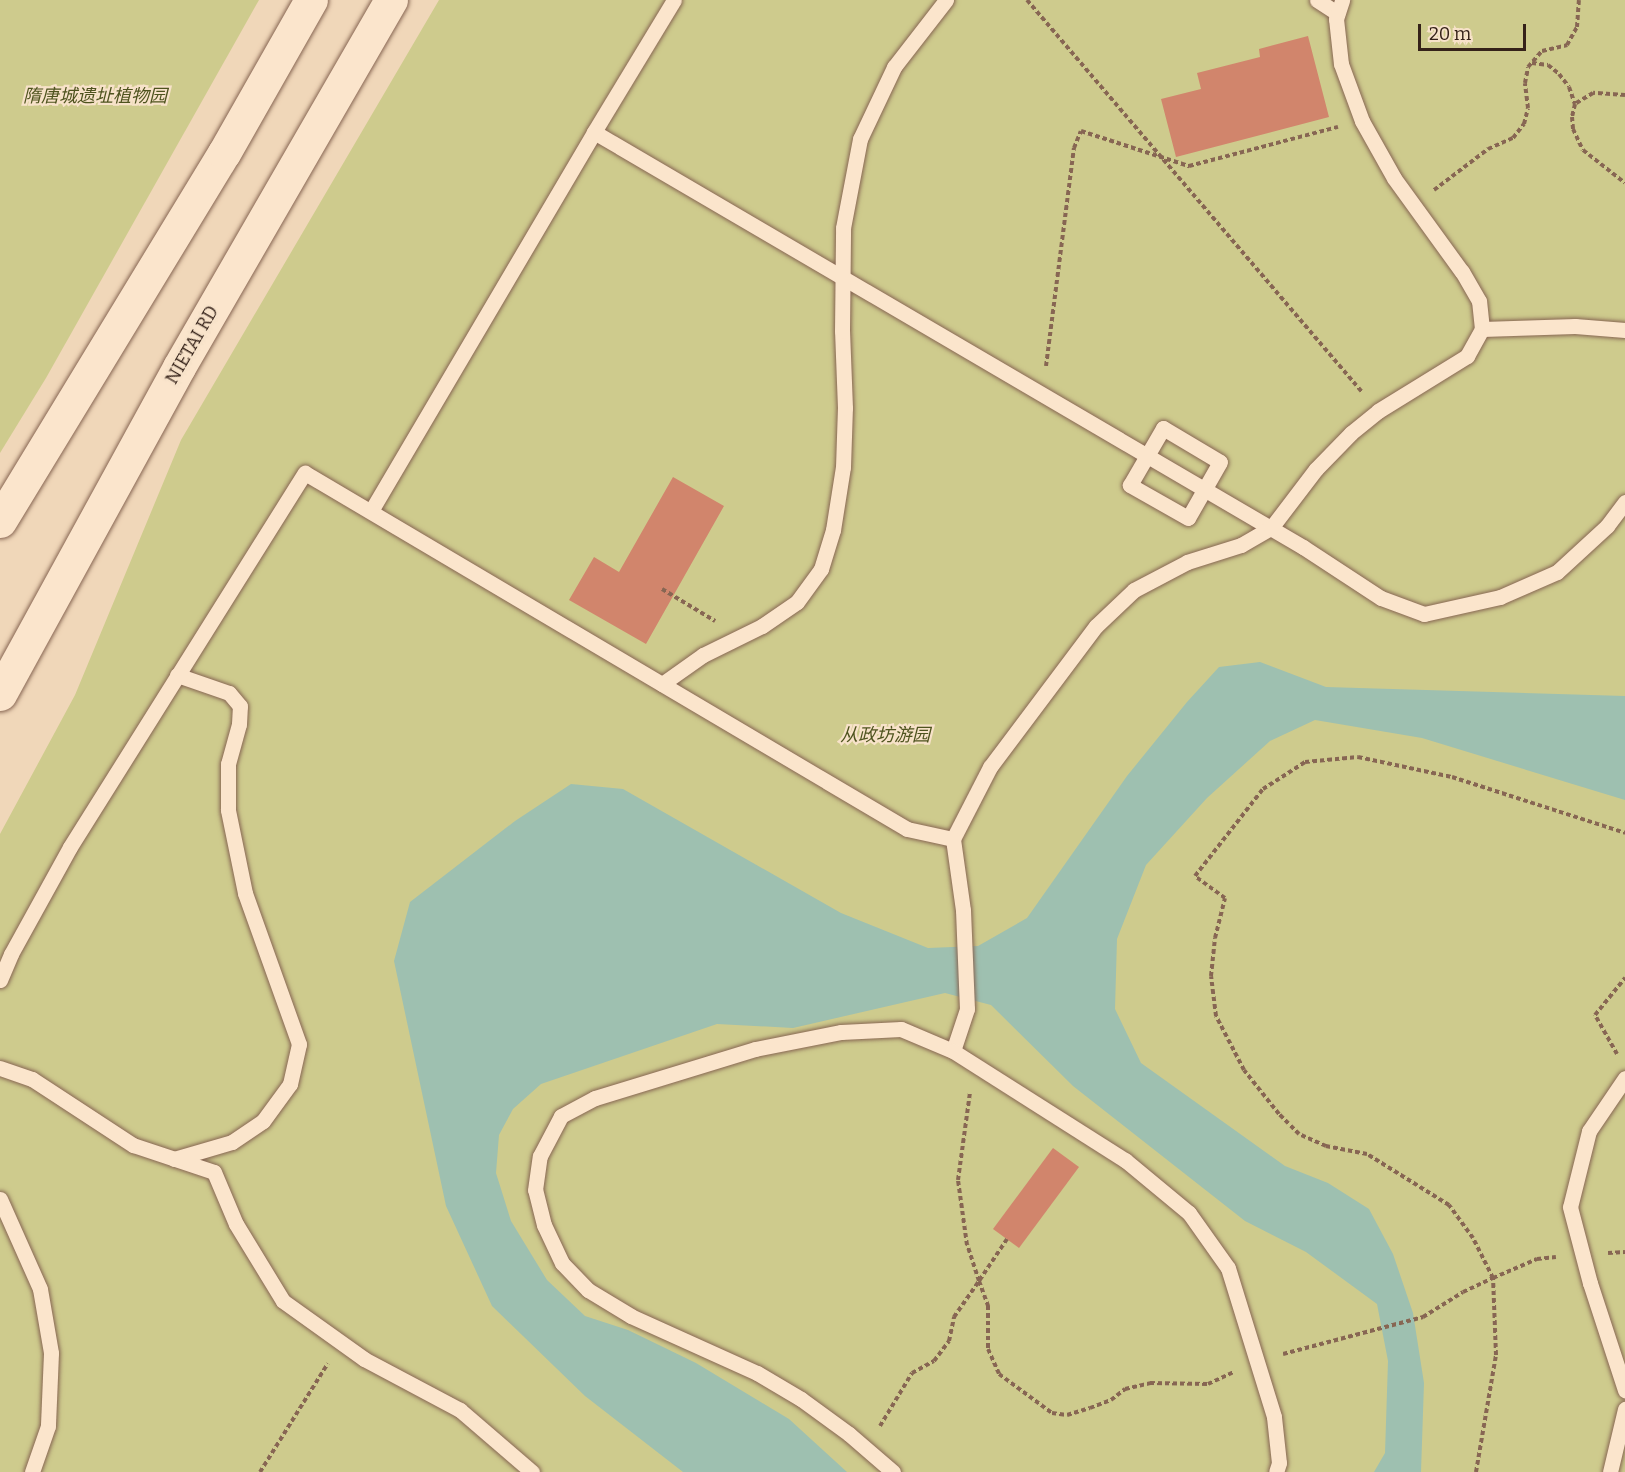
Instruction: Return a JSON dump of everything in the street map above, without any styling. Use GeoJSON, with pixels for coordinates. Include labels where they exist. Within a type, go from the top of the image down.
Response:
{"type":"FeatureCollection","features":[{"type":"Feature","properties":{"kind":"main road"},"geometry":{"type":"LineString","coordinates":[[0,522],[224,153],[311,0]]}},
{"type":"Feature","properties":{"kind":"main road","name":"NIETAI RD"},"geometry":{"type":"LineString","coordinates":[[0,694],[204,324],[391,0]]}},
{"type":"Feature","properties":{"kind":"lane"},"geometry":{"type":"LineString","coordinates":[[371,511],[674,0]]}},
{"type":"Feature","properties":{"kind":"lane"},"geometry":{"type":"LineString","coordinates":[[662,684],[703,655],[762,626],[797,602],[821,569],[833,530],[844,443],[843,228],[860,139],[894,67],[946,0]]}},
{"type":"Feature","properties":{"kind":"lane"},"geometry":{"type":"LineString","coordinates":[[953,1051],[967,1009],[963,910],[953,839],[990,767],[1096,626],[1134,590],[1187,562],[1241,545],[1270,528],[1316,469],[1351,433],[1378,411],[1467,356],[1482,329],[1479,301],[1462,272],[1394,178],[1362,121],[1341,64],[1340,7],[1317,0]]}},
{"type":"Feature","properties":{"kind":"lane"},"geometry":{"type":"LineString","coordinates":[[594,132],[1270,528],[1381,598],[1424,614],[1500,597],[1557,572],[1607,526],[1625,502]]}},
{"type":"Feature","properties":{"kind":"lane"},"geometry":{"type":"LineString","coordinates":[[1482,329],[1575,326],[1625,330]]}},
{"type":"Feature","properties":{"kind":"lane"},"geometry":{"type":"LineString","coordinates":[[1163,428],[1220,462],[1188,518],[1130,485],[1147,456],[1163,428]]}},
{"type":"Feature","properties":{"kind":"lane"},"geometry":{"type":"LineString","coordinates":[[0,980],[11,954],[70,847],[305,473],[907,829],[953,839]]}},
{"type":"Feature","properties":{"kind":"lane"},"geometry":{"type":"LineString","coordinates":[[174,1159],[232,1142],[263,1121],[290,1084],[299,1044],[245,893],[228,810],[228,764],[239,724],[240,706],[229,693],[177,675]]}},
{"type":"Feature","properties":{"kind":"lane"},"geometry":{"type":"LineString","coordinates":[[893,1472],[801,1399],[757,1372],[631,1316],[588,1290],[562,1263],[544,1225],[535,1190],[540,1156],[561,1116],[595,1098],[755,1049],[841,1032],[901,1029],[953,1051],[1125,1160],[1189,1213],[1228,1268],[1274,1417],[1279,1463],[1276,1472]]}},
{"type":"Feature","properties":{"kind":"lane"},"geometry":{"type":"LineString","coordinates":[[0,1068],[32,1079],[133,1145],[214,1172],[236,1224],[283,1301],[364,1359],[460,1410],[532,1472]]}},
{"type":"Feature","properties":{"kind":"lane"},"geometry":{"type":"LineString","coordinates":[[1625,1078],[1618,1101],[1589,1131],[1570,1207],[1582,1255],[1625,1390]]}},
{"type":"Feature","properties":{"kind":"lane"},"geometry":{"type":"LineString","coordinates":[[0,1199],[40,1289],[51,1353],[48,1426],[32,1472]]}},
{"type":"Feature","properties":{"kind":"lane"},"geometry":{"type":"LineString","coordinates":[[1610,1472],[1625,1409]]}},
{"type":"Feature","properties":{"kind":"path"},"geometry":{"type":"LineString","coordinates":[[1027,0],[1378,411]]}},
{"type":"Feature","properties":{"kind":"path"},"geometry":{"type":"LineString","coordinates":[[1413,204],[1488,149],[1513,138],[1524,124],[1528,108],[1525,83],[1528,67],[1542,51],[1567,45],[1577,27],[1579,0]]}},
{"type":"Feature","properties":{"kind":"path"},"geometry":{"type":"LineString","coordinates":[[1531,63],[1548,65],[1559,74],[1569,87],[1575,104],[1573,129],[1583,150],[1625,183]]}},
{"type":"Feature","properties":{"kind":"path"},"geometry":{"type":"LineString","coordinates":[[1575,104],[1593,93],[1625,95]]}},
{"type":"Feature","properties":{"kind":"path"},"geometry":{"type":"LineString","coordinates":[[1042,394],[1074,148],[1081,131],[1189,166],[1362,121]]}},
{"type":"Feature","properties":{"kind":"path"},"geometry":{"type":"LineString","coordinates":[[662,589],[741,636]]}},
{"type":"Feature","properties":{"kind":"path"},"geometry":{"type":"LineString","coordinates":[[1476,1472],[1496,1355],[1493,1278],[1473,1238],[1449,1204],[1367,1154],[1326,1146],[1299,1134],[1279,1114],[1244,1070],[1216,1016],[1211,976],[1215,938],[1225,898],[1196,876],[1263,789],[1305,762],[1358,757],[1452,777],[1625,833]]}},
{"type":"Feature","properties":{"kind":"path"},"geometry":{"type":"LineString","coordinates":[[1620,1060],[1595,1015],[1625,978]]}},
{"type":"Feature","properties":{"kind":"path"},"geometry":{"type":"LineString","coordinates":[[975,1065],[964,1120],[958,1180],[967,1245],[988,1306],[988,1349],[999,1374],[1053,1413],[1067,1415],[1111,1400],[1125,1389],[1150,1383],[1208,1384],[1256,1361],[1424,1317],[1463,1292],[1537,1259],[1625,1252]]}},
{"type":"Feature","properties":{"kind":"path"},"geometry":{"type":"LineString","coordinates":[[870,1452],[881,1423],[912,1373],[934,1361],[949,1341],[954,1317],[1007,1239]]}},
{"type":"Feature","properties":{"kind":"path"},"geometry":{"type":"LineString","coordinates":[[260,1472],[340,1342]]}},
{"type":"Feature","properties":{"kind":"green space","name":"隋唐城遗址植物园"},"geometry":{"type":"Polygon","coordinates":[[[0,0],[259,0],[46,378],[0,453],[0,0]]]}},
{"type":"Feature","properties":{"kind":"green space","name":"从政坊游园"},"geometry":{"type":"Polygon","coordinates":[[[439,0],[1625,0],[1625,1472],[0,1472],[0,834],[75,695],[181,440],[439,0]]]}},
{"type":"Feature","properties":{"kind":"shaded area"},"geometry":{"type":"Polygon","coordinates":[[[1260,662],[1326,687],[1625,696],[1625,800],[1422,738],[1315,720],[1270,741],[1207,798],[1146,865],[1117,939],[1115,1009],[1141,1063],[1285,1166],[1328,1183],[1369,1209],[1393,1254],[1413,1313],[1424,1383],[1421,1472],[1374,1472],[1385,1453],[1388,1361],[1377,1304],[1306,1252],[1245,1221],[1073,1086],[991,1005],[945,993],[793,1028],[717,1024],[541,1084],[513,1109],[499,1135],[496,1173],[511,1221],[547,1280],[585,1316],[628,1330],[696,1363],[789,1419],[847,1472],[683,1472],[585,1396],[492,1306],[446,1206],[394,961],[410,902],[515,821],[571,784],[623,789],[841,913],[928,948],[978,946],[1027,918],[1127,776],[1187,702],[1219,667],[1260,662]]]}},
{"type":"Feature","properties":{"kind":"building"},"geometry":{"type":"Polygon","coordinates":[[[1308,36],[1329,117],[1176,157],[1161,99],[1201,89],[1197,73],[1260,57],[1259,49],[1308,36]]]}},
{"type":"Feature","properties":{"kind":"building"},"geometry":{"type":"Polygon","coordinates":[[[673,477],[724,506],[646,644],[569,600],[594,557],[619,572],[673,477]]]}},
{"type":"Feature","properties":{"kind":"building"},"geometry":{"type":"Polygon","coordinates":[[[1053,1148],[1079,1167],[1019,1248],[993,1229],[1053,1148]]]}}]}
